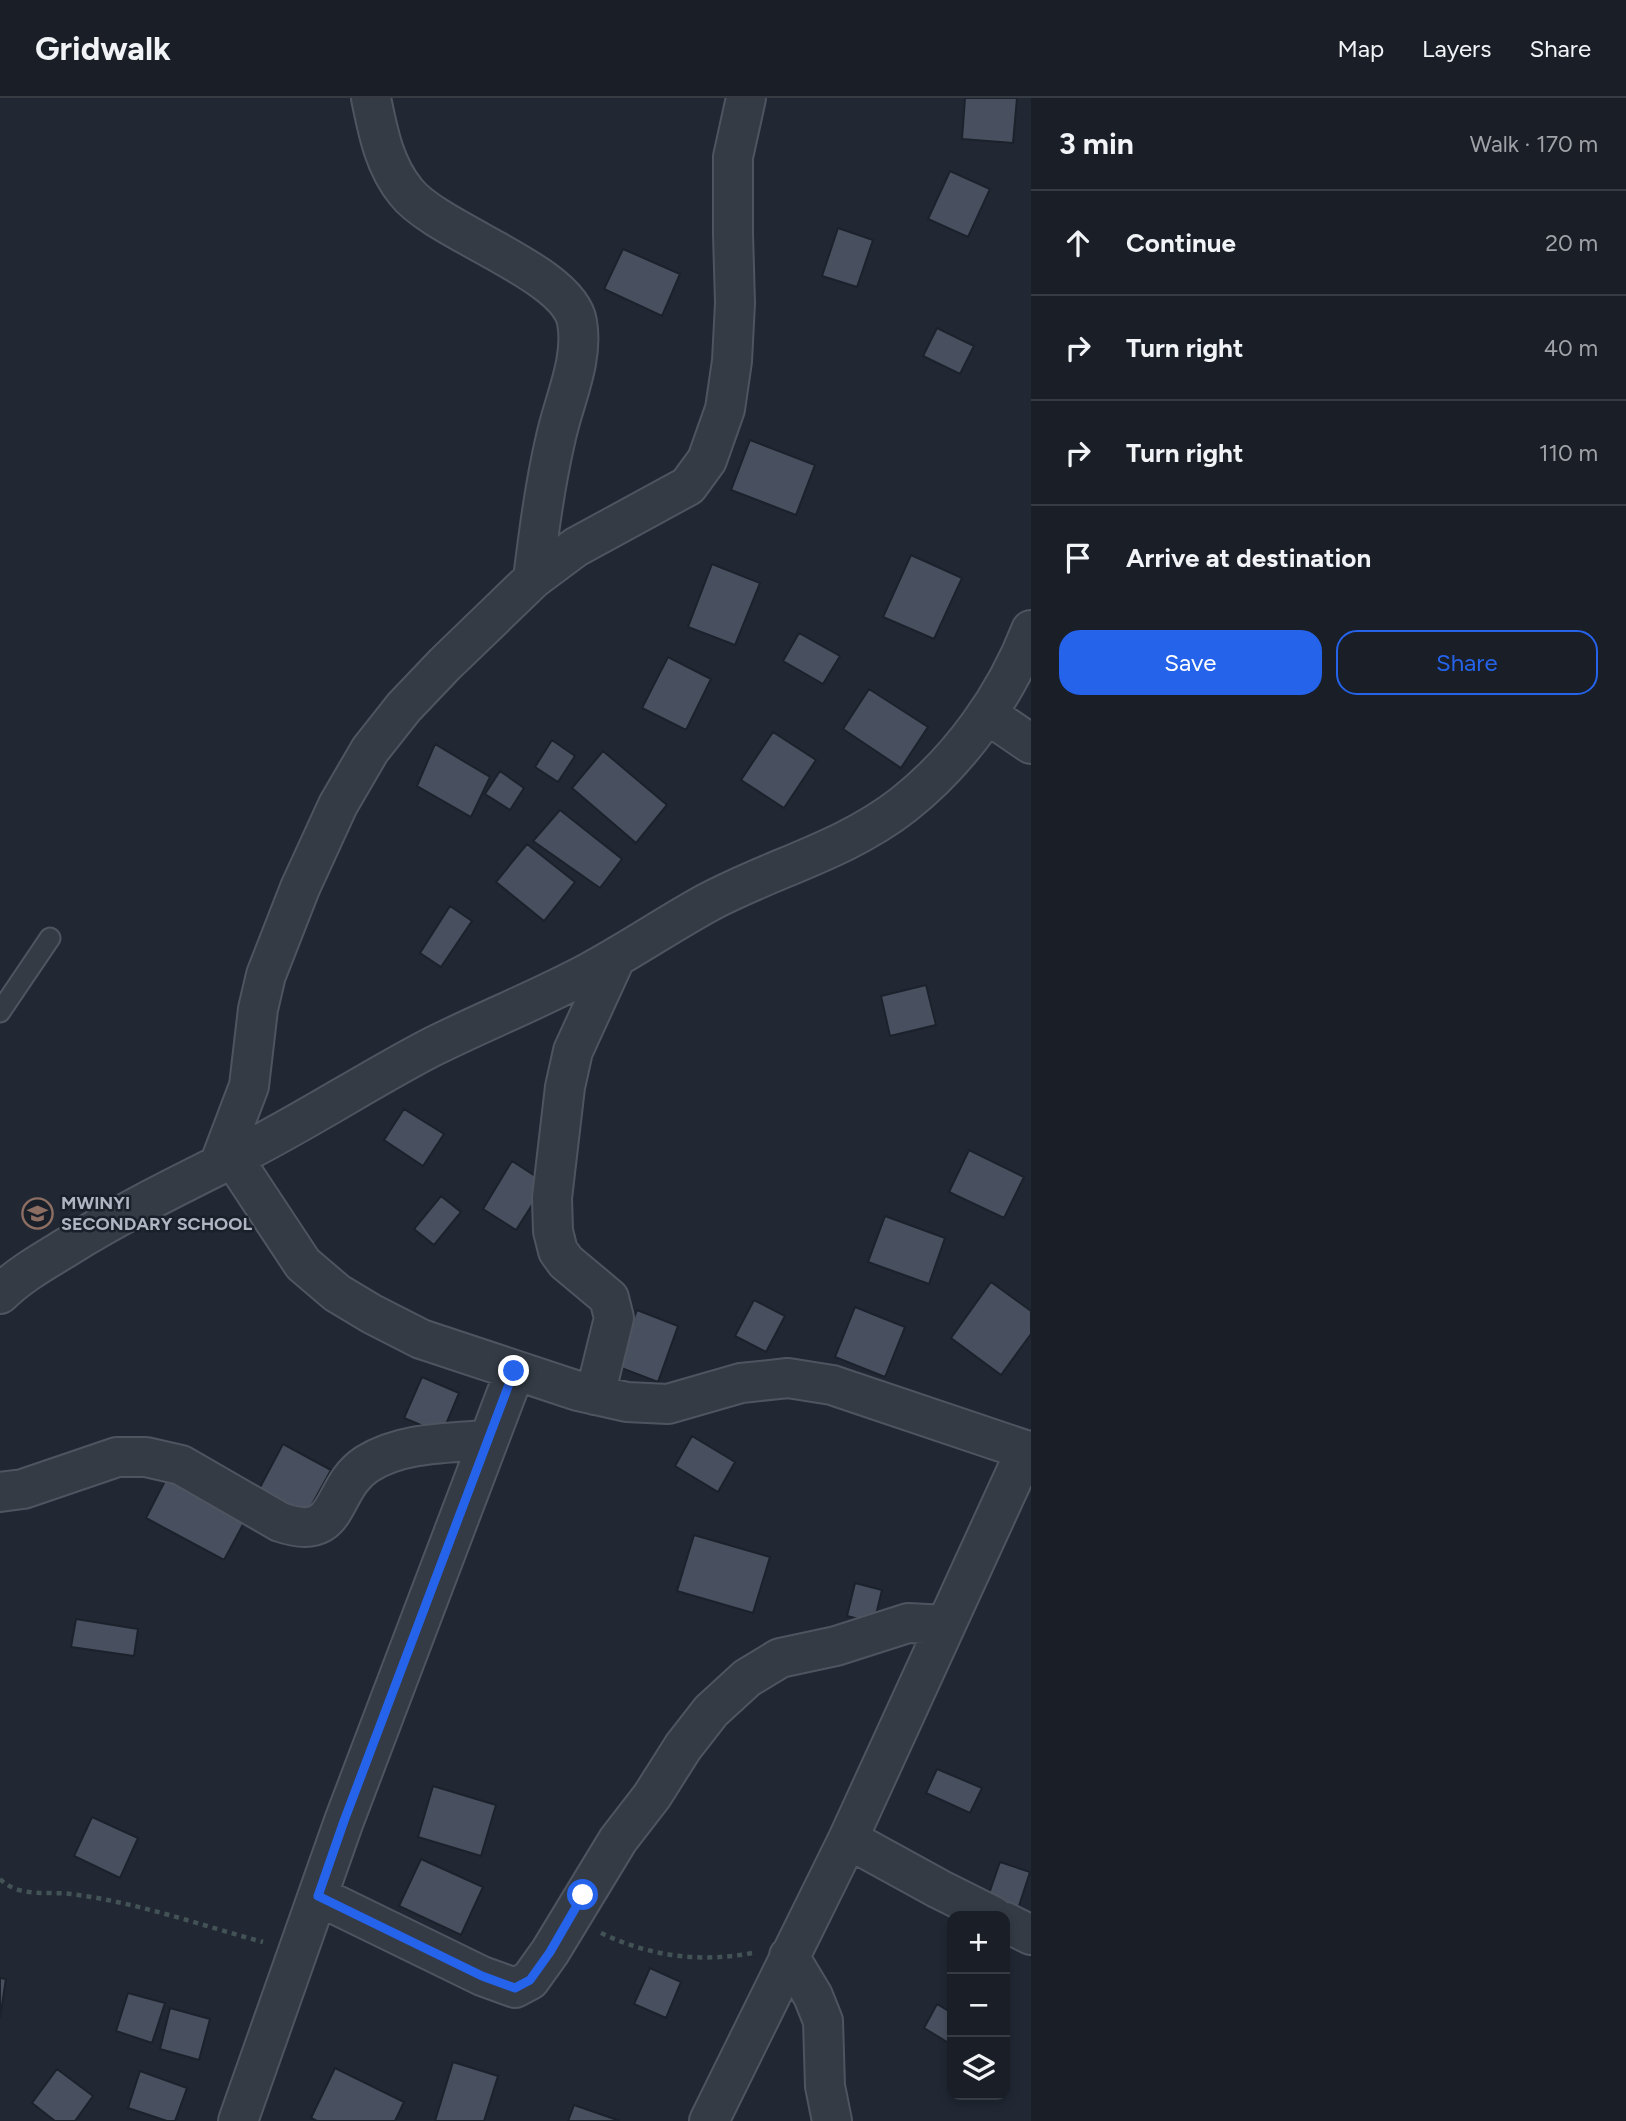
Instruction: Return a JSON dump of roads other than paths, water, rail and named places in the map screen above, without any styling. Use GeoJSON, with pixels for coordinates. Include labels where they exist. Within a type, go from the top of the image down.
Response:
{"type":"FeatureCollection","features":[{"type":"Feature","properties":{"kind":"street"},"geometry":{"type":"LineString","coordinates":[[371,98],[379,135],[391,170],[408,195],[436,216],[534,274],[564,298],[577,319],[579,339],[542,505],[533,579]]}},
{"type":"Feature","properties":{"kind":"street"},"geometry":{"type":"LineString","coordinates":[[226,1161],[249,1086],[258,1009],[266,975],[300,888],[338,805],[370,750],[404,707],[533,579],[576,547],[688,486],[707,460],[725,410],[732,361],[735,303],[733,157],[746,98]]}},
{"type":"Feature","properties":{"kind":"street"},"geometry":{"type":"LineString","coordinates":[[0,1294],[44,1261],[98,1228],[285,1131],[429,1049],[587,974],[709,902],[848,840],[902,806],[936,776],[986,714],[1001,694],[1030,637]]}},
{"type":"Feature","properties":{"kind":"street"},"geometry":{"type":"LineString","coordinates":[[986,714],[1031,744]]}},
{"type":"Feature","properties":{"kind":"street"},"geometry":{"type":"LineString","coordinates":[[595,1395],[614,1318],[612,1307],[609,1298],[566,1262],[558,1251],[553,1231],[552,1198],[565,1087],[573,1051],[616,957]]}},
{"type":"Feature","properties":{"kind":"street"},"geometry":{"type":"LineString","coordinates":[[226,1161],[303,1264],[337,1293],[421,1339],[514,1371],[626,1402],[668,1404],[741,1383],[788,1378],[832,1385],[1028,1451],[848,1839],[709,2121]]}},
{"type":"Feature","properties":{"kind":"street"},"geometry":{"type":"LineString","coordinates":[[238,2121],[318,1896],[514,1371]]}},
{"type":"Feature","properties":{"kind":"street"},"geometry":{"type":"LineString","coordinates":[[0,1492],[23,1489],[117,1457],[146,1457],[181,1465],[279,1522],[308,1529],[327,1519],[350,1482],[365,1465],[388,1454],[432,1444],[488,1440]]}},
{"type":"Feature","properties":{"kind":"street"},"geometry":{"type":"LineString","coordinates":[[318,1896],[482,1976],[515,1988],[530,1980],[618,1840],[652,1796],[682,1746],[711,1711],[747,1678],[780,1658],[836,1646],[908,1623],[946,1625]]}},
{"type":"Feature","properties":{"kind":"street"},"geometry":{"type":"LineString","coordinates":[[848,1839],[983,1911]]}},
{"type":"Feature","properties":{"kind":"street"},"geometry":{"type":"LineString","coordinates":[[1010,1924],[1031,1935]]}},
{"type":"Feature","properties":{"kind":"street"},"geometry":{"type":"LineString","coordinates":[[793,1949],[823,2021],[825,2086],[832,2121]]}},
{"type":"Feature","properties":{"kind":"lane"},"geometry":{"type":"LineString","coordinates":[[0,1012],[50,938]]}},
{"type":"Feature","properties":{"kind":"place","name":"MWINYI SECONDARY SCHOOL"},"geometry":{"type":"Point","coordinates":[38,1213]}}]}
